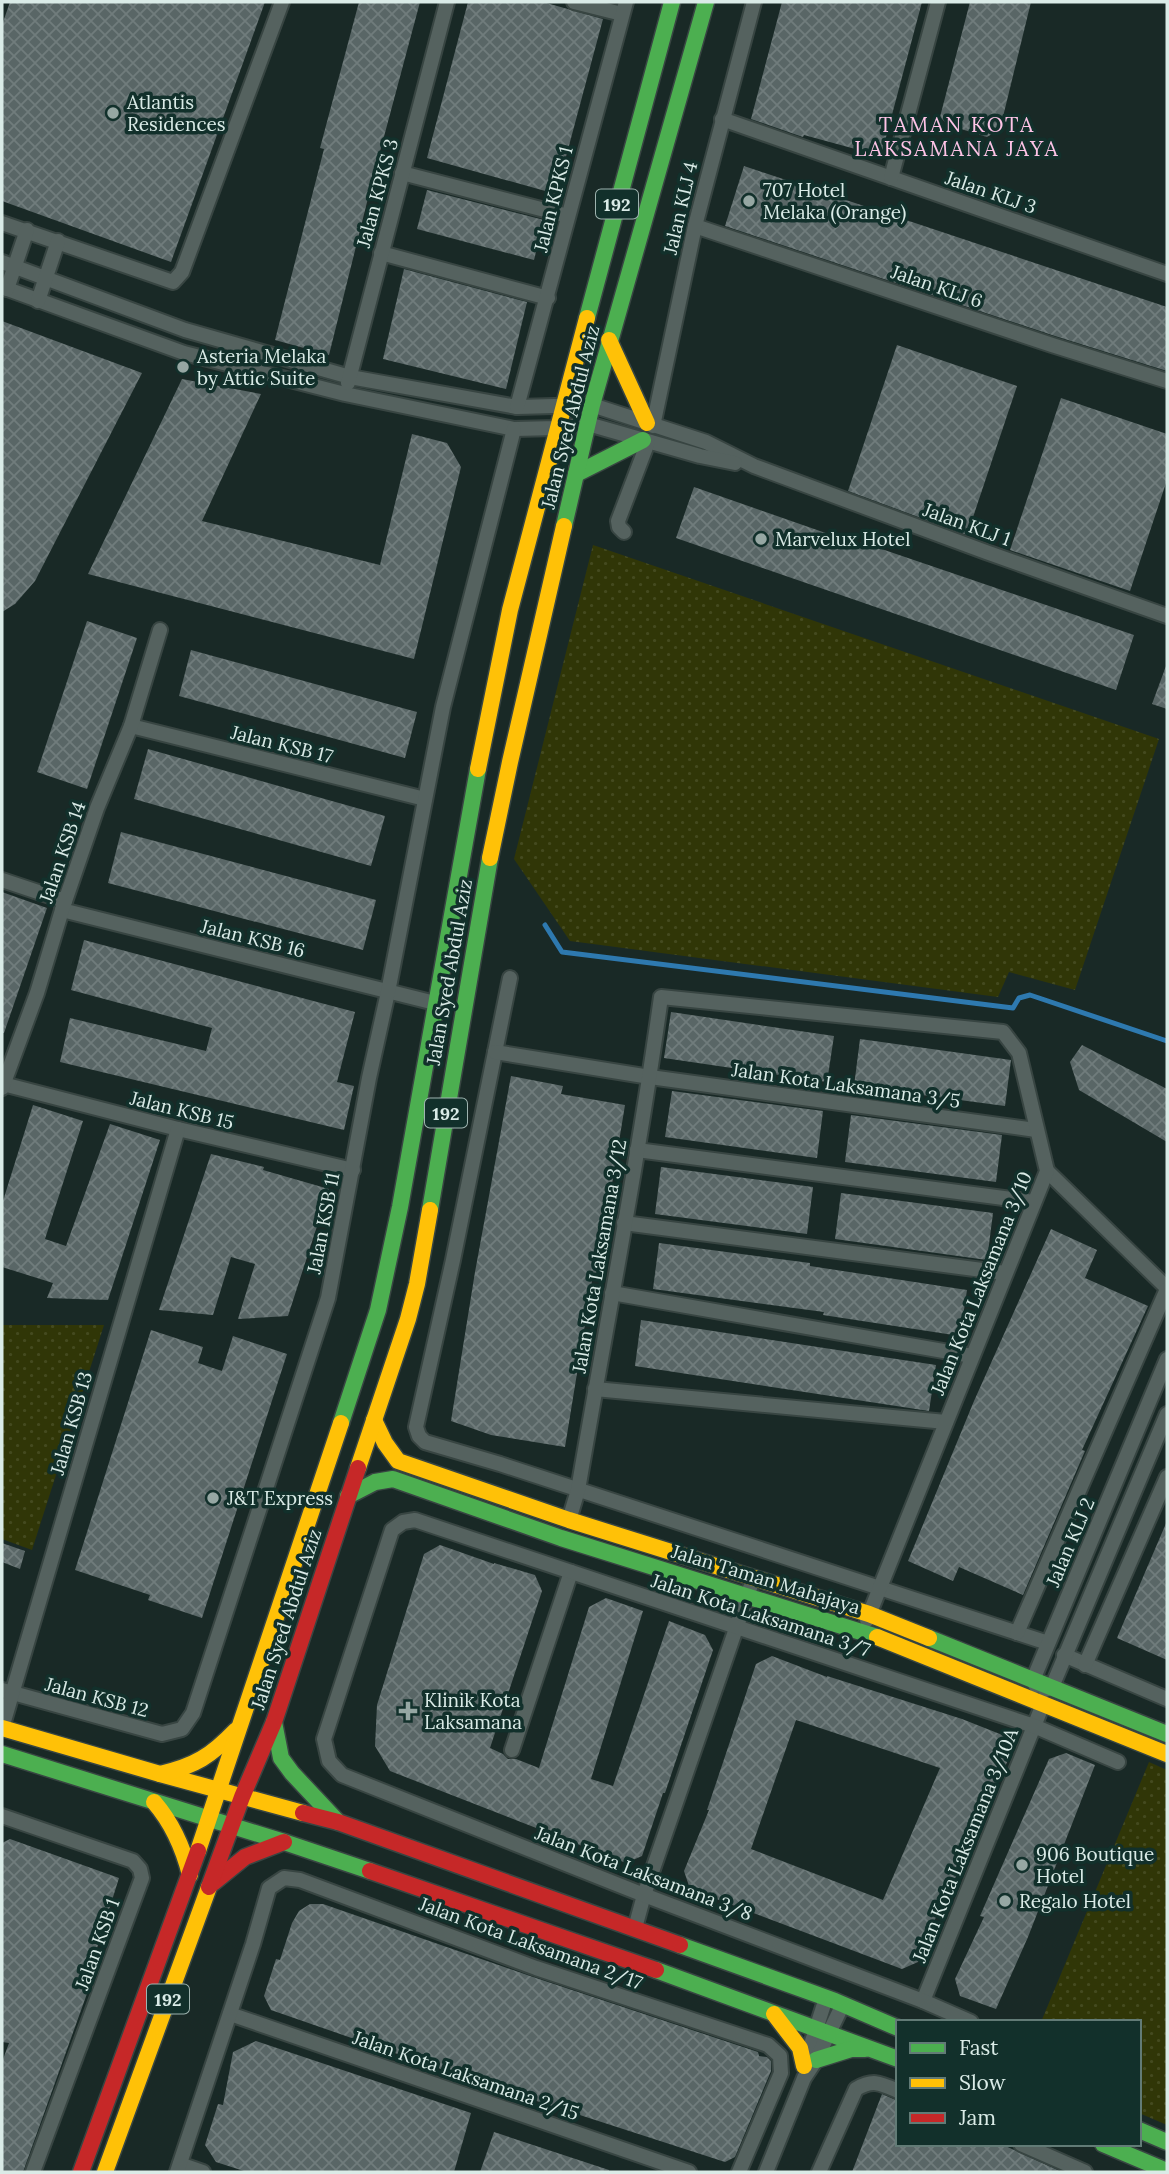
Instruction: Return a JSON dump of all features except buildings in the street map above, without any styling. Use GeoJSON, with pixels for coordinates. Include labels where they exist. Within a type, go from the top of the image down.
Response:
{"type":"FeatureCollection","features":[{"type":"Feature","properties":{"kind":"main road","name":"Jalan Syed Abdul Aziz"},"geometry":{"type":"LineString","coordinates":[[81,2172],[210,1819],[378,1310],[400,1206],[479,763],[510,610],[672,2]]}},
{"type":"Feature","properties":{"kind":"main road","name":"Jalan Syed Abdul Aziz"},"geometry":{"type":"LineString","coordinates":[[105,2172],[231,1826],[274,1722],[408,1319],[417,1284],[487,879],[510,762],[592,405],[706,2]]}},
{"type":"Feature","properties":{"kind":"main road"},"geometry":{"type":"LineString","coordinates":[[609,340],[650,425]]}},
{"type":"Feature","properties":{"kind":"main road"},"geometry":{"type":"LineString","coordinates":[[576,474],[645,441]]}},
{"type":"Feature","properties":{"kind":"main road","name":"Jalan Taman Mahajaya"},"geometry":{"type":"LineString","coordinates":[[374,1420],[385,1443],[398,1461],[569,1520],[869,1614],[1042,1691],[1167,1734]]}},
{"type":"Feature","properties":{"kind":"main road","name":"Jalan Taman Mahajaya"},"geometry":{"type":"LineString","coordinates":[[348,1496],[380,1479],[393,1479],[562,1538],[862,1631],[998,1686],[1042,1691],[1082,1720],[1167,1754]]}},
{"type":"Feature","properties":{"kind":"main road"},"geometry":{"type":"LineString","coordinates":[[274,1722],[281,1758],[338,1822]]}},
{"type":"Feature","properties":{"kind":"main road"},"geometry":{"type":"LineString","coordinates":[[160,1774],[188,1768],[203,1761],[240,1726]]}},
{"type":"Feature","properties":{"kind":"main road"},"geometry":{"type":"LineString","coordinates":[[2,1728],[338,1822],[843,2004],[896,2027]]}},
{"type":"Feature","properties":{"kind":"main road"},"geometry":{"type":"LineString","coordinates":[[2,1754],[284,1842],[771,2011],[896,2058]]}},
{"type":"Feature","properties":{"kind":"main road"},"geometry":{"type":"LineString","coordinates":[[154,1802],[177,1832],[190,1875]]}},
{"type":"Feature","properties":{"kind":"main road"},"geometry":{"type":"LineString","coordinates":[[209,1887],[246,1854],[284,1842]]}},
{"type":"Feature","properties":{"kind":"main road"},"geometry":{"type":"LineString","coordinates":[[771,2011],[792,2035],[808,2068],[852,2049],[874,2049]]}},
{"type":"Feature","properties":{"kind":"main road"},"geometry":{"type":"LineString","coordinates":[[1141,2131],[1167,2142]]}},
{"type":"Feature","properties":{"kind":"main road"},"geometry":{"type":"LineString","coordinates":[[1108,2146],[1167,2171]]}},
{"type":"Feature","properties":{"kind":"street"},"geometry":{"type":"LineString","coordinates":[[2,223],[173,282],[179,276],[282,2]]}},
{"type":"Feature","properties":{"kind":"street","name":"Jalan KPKS 3"},"geometry":{"type":"LineString","coordinates":[[345,394],[447,2]]}},
{"type":"Feature","properties":{"kind":"street"},"geometry":{"type":"LineString","coordinates":[[574,2],[624,8]]}},
{"type":"Feature","properties":{"kind":"street","name":"Jalan KLJ 4"},"geometry":{"type":"LineString","coordinates":[[650,425],[695,226],[754,2]]}},
{"type":"Feature","properties":{"kind":"street"},"geometry":{"type":"LineString","coordinates":[[891,178],[938,2]]}},
{"type":"Feature","properties":{"kind":"street","name":"Jalan KPKS 1"},"geometry":{"type":"LineString","coordinates":[[517,407],[624,8]]}},
{"type":"Feature","properties":{"kind":"street","name":"Jalan KLJ 3"},"geometry":{"type":"LineString","coordinates":[[722,119],[1167,274]]}},
{"type":"Feature","properties":{"kind":"street"},"geometry":{"type":"LineString","coordinates":[[402,173],[568,216]]}},
{"type":"Feature","properties":{"kind":"street","name":"Jalan KLJ 6"},"geometry":{"type":"LineString","coordinates":[[695,226],[1167,381]]}},
{"type":"Feature","properties":{"kind":"street"},"geometry":{"type":"LineString","coordinates":[[27,230],[8,264],[4,288],[184,353],[345,394],[514,429],[588,424]]}},
{"type":"Feature","properties":{"kind":"street"},"geometry":{"type":"LineString","coordinates":[[38,301],[58,242]]}},
{"type":"Feature","properties":{"kind":"street"},"geometry":{"type":"LineString","coordinates":[[381,253],[548,298]]}},
{"type":"Feature","properties":{"kind":"street"},"geometry":{"type":"LineString","coordinates":[[8,264],[186,330],[350,377],[440,391],[517,407],[592,405]]}},
{"type":"Feature","properties":{"kind":"street","name":"Jalan KLJ 1"},"geometry":{"type":"LineString","coordinates":[[592,405],[706,443],[754,466],[1167,616]]}},
{"type":"Feature","properties":{"kind":"street","name":"Jalan KLJ 1"},"geometry":{"type":"LineString","coordinates":[[588,424],[700,457],[754,466]]}},
{"type":"Feature","properties":{"kind":"street","name":"Jalan KSB 11"},"geometry":{"type":"LineString","coordinates":[[182,1728],[193,1713],[328,1298],[443,708],[514,429]]}},
{"type":"Feature","properties":{"kind":"street"},"geometry":{"type":"LineString","coordinates":[[624,532],[618,521],[645,441]]}},
{"type":"Feature","properties":{"kind":"street","name":"Jalan KSB 14"},"geometry":{"type":"LineString","coordinates":[[3,1086],[37,993],[63,905],[97,808],[131,726],[160,630]]}},
{"type":"Feature","properties":{"kind":"street","name":"Jalan KSB 17"},"geometry":{"type":"LineString","coordinates":[[131,726],[425,799]]}},
{"type":"Feature","properties":{"kind":"street","name":"Jalan KSB 16"},"geometry":{"type":"LineString","coordinates":[[2,880],[63,905],[435,1003]]}},
{"type":"Feature","properties":{"kind":"street"},"geometry":{"type":"LineString","coordinates":[[510,978],[416,1427],[419,1436],[425,1442],[1048,1643]]}},
{"type":"Feature","properties":{"kind":"street","name":"Jalan Kota Laksamana 3/12"},"geometry":{"type":"LineString","coordinates":[[569,1520],[578,1490],[650,1077],[661,997]]}},
{"type":"Feature","properties":{"kind":"street","name":"Jalan Kota Laksamana 3/10"},"geometry":{"type":"LineString","coordinates":[[661,997],[1003,1032],[1018,1053],[1047,1171],[862,1631]]}},
{"type":"Feature","properties":{"kind":"street","name":"Jalan Kota Laksamana 3/5"},"geometry":{"type":"LineString","coordinates":[[495,1052],[650,1077],[1036,1130]]}},
{"type":"Feature","properties":{"kind":"street","name":"Jalan KSB 15"},"geometry":{"type":"LineString","coordinates":[[3,1086],[353,1170]]}},
{"type":"Feature","properties":{"kind":"street","name":"Jalan KSB 13"},"geometry":{"type":"LineString","coordinates":[[2,1728],[7,1692],[178,1129]]}},
{"type":"Feature","properties":{"kind":"street"},"geometry":{"type":"LineString","coordinates":[[637,1150],[1034,1202]]}},
{"type":"Feature","properties":{"kind":"street"},"geometry":{"type":"LineString","coordinates":[[1017,1633],[1167,1288],[1047,1171]]}},
{"type":"Feature","properties":{"kind":"street"},"geometry":{"type":"LineString","coordinates":[[624,1223],[1005,1273]]}},
{"type":"Feature","properties":{"kind":"street"},"geometry":{"type":"LineString","coordinates":[[612,1293],[972,1356]]}},
{"type":"Feature","properties":{"kind":"street","name":"Jalan KLJ 2"},"geometry":{"type":"LineString","coordinates":[[1042,1691],[1048,1643],[1167,1359]]}},
{"type":"Feature","properties":{"kind":"street"},"geometry":{"type":"LineString","coordinates":[[595,1389],[946,1422]]}},
{"type":"Feature","properties":{"kind":"street","name":"Jalan KLJ 2"},"geometry":{"type":"LineString","coordinates":[[1042,1691],[1064,1656],[1167,1415]]}},
{"type":"Feature","properties":{"kind":"street"},"geometry":{"type":"LineString","coordinates":[[1085,1665],[1167,1477]]}},
{"type":"Feature","properties":{"kind":"street","name":"Jalan Kota Laksamana 3/7"},"geometry":{"type":"LineString","coordinates":[[324,1739],[392,1530],[402,1522],[415,1520],[1034,1726],[1118,1762]]}},
{"type":"Feature","properties":{"kind":"street"},"geometry":{"type":"LineString","coordinates":[[512,1750],[571,1572]]}},
{"type":"Feature","properties":{"kind":"street"},"geometry":{"type":"LineString","coordinates":[[635,1928],[644,1895],[754,1578]]}},
{"type":"Feature","properties":{"kind":"street"},"geometry":{"type":"LineString","coordinates":[[1064,1656],[1167,1699]]}},
{"type":"Feature","properties":{"kind":"street","name":"Jalan Kota Laksamana 3/10A"},"geometry":{"type":"LineString","coordinates":[[923,2001],[1034,1726],[1042,1691]]}},
{"type":"Feature","properties":{"kind":"street","name":"Jalan KSB 12"},"geometry":{"type":"LineString","coordinates":[[7,1692],[162,1734],[182,1728]]}},
{"type":"Feature","properties":{"kind":"street","name":"Jalan Kota Laksamana 3/8"},"geometry":{"type":"LineString","coordinates":[[324,1739],[329,1761],[342,1775],[966,2020]]}},
{"type":"Feature","properties":{"kind":"street","name":"Jalan KSB 1"},"geometry":{"type":"LineString","coordinates":[[2,1816],[133,1861],[141,1869],[142,1878],[33,2172]]}},
{"type":"Feature","properties":{"kind":"street","name":"Jalan Kota Laksamana 2/17"},"geometry":{"type":"LineString","coordinates":[[230,2014],[269,1888],[284,1878],[300,1880],[536,1968],[768,2045],[780,2056],[781,2073],[739,2172]]}},
{"type":"Feature","properties":{"kind":"street"},"geometry":{"type":"LineString","coordinates":[[766,2172],[822,2032],[826,1998]]}},
{"type":"Feature","properties":{"kind":"street"},"geometry":{"type":"LineString","coordinates":[[822,2032],[843,2004]]}},
{"type":"Feature","properties":{"kind":"street"},"geometry":{"type":"LineString","coordinates":[[203,2172],[178,2168],[230,2014]]}},
{"type":"Feature","properties":{"kind":"street","name":"Jalan Kota Laksamana 2/15"},"geometry":{"type":"LineString","coordinates":[[230,2014],[689,2172]]}},
{"type":"Feature","properties":{"kind":"street"},"geometry":{"type":"LineString","coordinates":[[819,2172],[856,2089],[868,2082],[896,2090]]}},
{"type":"Feature","properties":{"kind":"street"},"geometry":{"type":"LineString","coordinates":[[1026,2146],[1085,2172]]}},
{"type":"Feature","properties":{"kind":"green space"},"geometry":{"type":"Polygon","coordinates":[[[593,545],[1159,739],[1075,990],[1009,972],[998,997],[570,941],[514,859],[593,545]]]}},
{"type":"Feature","properties":{"kind":"green space"},"geometry":{"type":"Polygon","coordinates":[[[2,1325],[104,1325],[32,1550],[2,1539],[2,1325]]]}},
{"type":"Feature","properties":{"kind":"green space"},"geometry":{"type":"Polygon","coordinates":[[[1149,1762],[1167,1770],[1167,2125],[1141,2114],[1141,2020],[1042,2020],[1149,1762]]]}},
{"type":"Feature","properties":{"kind":"waterway"},"geometry":{"type":"LineString","coordinates":[[545,925],[562,952],[1013,1008],[1019,998],[1030,995],[1167,1041]]}},
{"type":"Feature","properties":{"kind":"traffic: fast"},"geometry":{"type":"LineString","coordinates":[[587,318],[672,2]]}},
{"type":"Feature","properties":{"kind":"traffic: fast"},"geometry":{"type":"LineString","coordinates":[[564,526],[592,405],[706,2]]}},
{"type":"Feature","properties":{"kind":"traffic: fast"},"geometry":{"type":"LineString","coordinates":[[576,474],[643,440]]}},
{"type":"Feature","properties":{"kind":"traffic: fast"},"geometry":{"type":"LineString","coordinates":[[341,1423],[378,1310],[400,1207],[478,769]]}},
{"type":"Feature","properties":{"kind":"traffic: fast"},"geometry":{"type":"LineString","coordinates":[[430,1210],[490,858]]}},
{"type":"Feature","properties":{"kind":"traffic: fast"},"geometry":{"type":"LineString","coordinates":[[348,1496],[375,1482],[393,1479],[561,1538],[877,1637]]}},
{"type":"Feature","properties":{"kind":"traffic: fast"},"geometry":{"type":"LineString","coordinates":[[929,1638],[1167,1734]]}},
{"type":"Feature","properties":{"kind":"traffic: fast"},"geometry":{"type":"LineString","coordinates":[[274,1722],[281,1758],[338,1822]]}},
{"type":"Feature","properties":{"kind":"traffic: fast"},"geometry":{"type":"LineString","coordinates":[[2,1754],[370,1871]]}},
{"type":"Feature","properties":{"kind":"traffic: fast"},"geometry":{"type":"LineString","coordinates":[[680,1945],[835,2001],[896,2027]]}},
{"type":"Feature","properties":{"kind":"traffic: fast"},"geometry":{"type":"LineString","coordinates":[[656,1970],[896,2058]]}},
{"type":"Feature","properties":{"kind":"traffic: fast"},"geometry":{"type":"LineString","coordinates":[[816,2060],[851,2049],[865,2049]]}},
{"type":"Feature","properties":{"kind":"traffic: fast"},"geometry":{"type":"LineString","coordinates":[[1141,2131],[1167,2142]]}},
{"type":"Feature","properties":{"kind":"traffic: fast"},"geometry":{"type":"LineString","coordinates":[[1108,2146],[1167,2171]]}},
{"type":"Feature","properties":{"kind":"traffic: slow"},"geometry":{"type":"LineString","coordinates":[[478,769],[510,610],[587,318]]}},
{"type":"Feature","properties":{"kind":"traffic: slow"},"geometry":{"type":"LineString","coordinates":[[609,340],[647,423]]}},
{"type":"Feature","properties":{"kind":"traffic: slow"},"geometry":{"type":"LineString","coordinates":[[490,858],[564,526]]}},
{"type":"Feature","properties":{"kind":"traffic: slow"},"geometry":{"type":"LineString","coordinates":[[358,1468],[408,1319],[430,1210]]}},
{"type":"Feature","properties":{"kind":"traffic: slow"},"geometry":{"type":"LineString","coordinates":[[374,1420],[385,1443],[398,1461],[569,1520],[869,1614],[929,1638]]}},
{"type":"Feature","properties":{"kind":"traffic: slow"},"geometry":{"type":"LineString","coordinates":[[198,1851],[341,1423]]}},
{"type":"Feature","properties":{"kind":"traffic: slow"},"geometry":{"type":"LineString","coordinates":[[877,1637],[1167,1754]]}},
{"type":"Feature","properties":{"kind":"traffic: slow"},"geometry":{"type":"LineString","coordinates":[[2,1728],[303,1813]]}},
{"type":"Feature","properties":{"kind":"traffic: slow"},"geometry":{"type":"LineString","coordinates":[[160,1774],[202,1759],[236,1730]]}},
{"type":"Feature","properties":{"kind":"traffic: slow"},"geometry":{"type":"LineString","coordinates":[[154,1802],[176,1836],[190,1875]]}},
{"type":"Feature","properties":{"kind":"traffic: slow"},"geometry":{"type":"LineString","coordinates":[[105,2172],[209,1887]]}},
{"type":"Feature","properties":{"kind":"traffic: slow"},"geometry":{"type":"LineString","coordinates":[[774,2014],[800,2048],[804,2066]]}},
{"type":"Feature","properties":{"kind":"traffic: jam"},"geometry":{"type":"LineString","coordinates":[[209,1887],[242,1797],[274,1722],[358,1468]]}},
{"type":"Feature","properties":{"kind":"traffic: jam"},"geometry":{"type":"LineString","coordinates":[[303,1813],[338,1822],[680,1945]]}},
{"type":"Feature","properties":{"kind":"traffic: jam"},"geometry":{"type":"LineString","coordinates":[[213,1883],[245,1857],[284,1842]]}},
{"type":"Feature","properties":{"kind":"traffic: jam"},"geometry":{"type":"LineString","coordinates":[[81,2172],[198,1851]]}},
{"type":"Feature","properties":{"kind":"traffic: jam"},"geometry":{"type":"LineString","coordinates":[[370,1871],[656,1970]]}},
{"type":"Feature","properties":{"kind":"place","name":"Atlantis Residences"},"geometry":{"type":"Point","coordinates":[113,113]}},
{"type":"Feature","properties":{"kind":"place","name":"707 Hotel Melaka (Orange)"},"geometry":{"type":"Point","coordinates":[749,201]}},
{"type":"Feature","properties":{"kind":"place","name":"Asteria Melaka by Attic Suite"},"geometry":{"type":"Point","coordinates":[183,367]}},
{"type":"Feature","properties":{"kind":"place","name":"Marvelux Hotel"},"geometry":{"type":"Point","coordinates":[761,539]}},
{"type":"Feature","properties":{"kind":"place","name":"J&T Express"},"geometry":{"type":"Point","coordinates":[213,1498]}},
{"type":"Feature","properties":{"kind":"place","name":"Klinik Kota Laksamana"},"geometry":{"type":"Point","coordinates":[408,1711]}},
{"type":"Feature","properties":{"kind":"place","name":"906 Boutique Hotel"},"geometry":{"type":"Point","coordinates":[1022,1865]}},
{"type":"Feature","properties":{"kind":"place","name":"Regalo Hotel"},"geometry":{"type":"Point","coordinates":[1005,1901]}},
{"type":"Feature","properties":{"kind":"district","name":"TAMAN KOTA LAKSAMANA JAYA"},"geometry":{"type":"Point","coordinates":[957,136]}}]}
